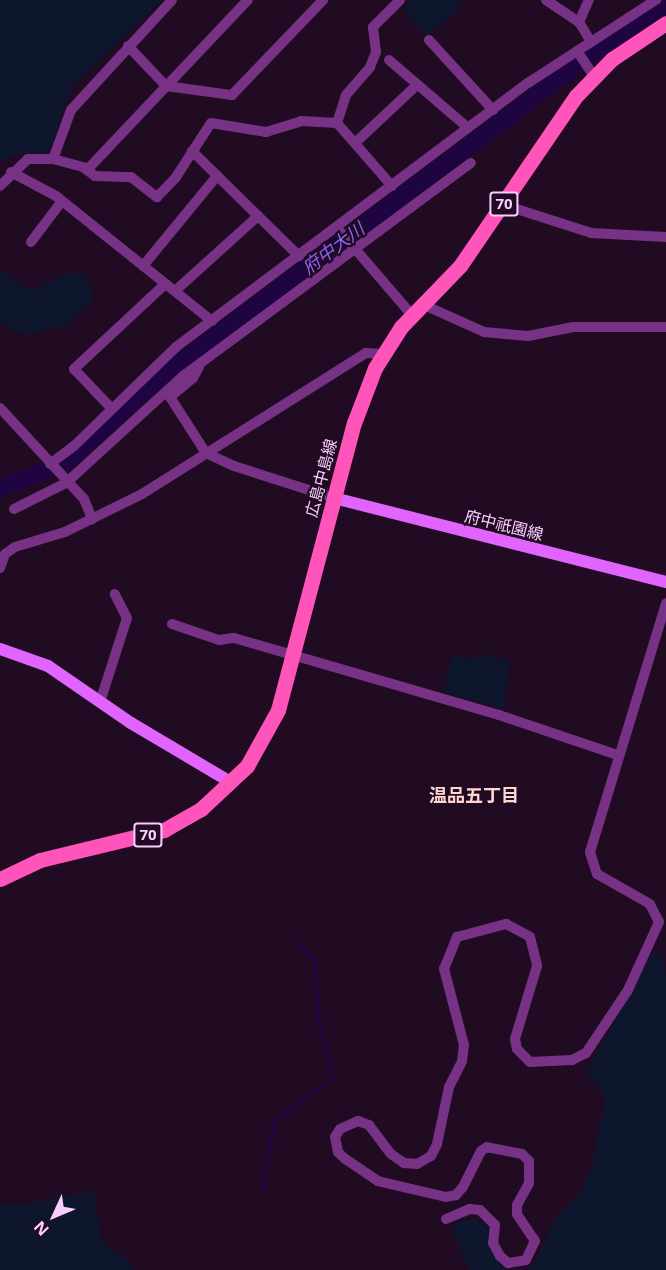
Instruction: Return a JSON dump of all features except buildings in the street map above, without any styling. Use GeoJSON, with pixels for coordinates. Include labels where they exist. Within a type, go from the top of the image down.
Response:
{"type":"FeatureCollection","features":[{"type":"Feature","properties":{"kind":"main road","name":"広島中島線"},"geometry":{"type":"LineString","coordinates":[[0,879],[40,860],[164,830],[201,809],[232,783],[270,730],[292,657],[360,403],[383,354],[418,310],[460,266],[594,76],[666,23]]}},
{"type":"Feature","properties":{"kind":"main road","name":"府中祇園線"},"geometry":{"type":"LineString","coordinates":[[334,498],[666,582]]}},
{"type":"Feature","properties":{"kind":"main road"},"geometry":{"type":"LineString","coordinates":[[0,649],[48,666],[100,702],[232,783]]}},
{"type":"Feature","properties":{"kind":"street"},"geometry":{"type":"LineString","coordinates":[[53,159],[71,110],[172,0]]}},
{"type":"Feature","properties":{"kind":"street"},"geometry":{"type":"LineString","coordinates":[[87,170],[248,0]]}},
{"type":"Feature","properties":{"kind":"street"},"geometry":{"type":"LineString","coordinates":[[128,46],[166,86],[232,94],[323,0]]}},
{"type":"Feature","properties":{"kind":"street"},"geometry":{"type":"LineString","coordinates":[[337,123],[346,94],[370,67],[376,52],[373,27],[400,0]]}},
{"type":"Feature","properties":{"kind":"street"},"geometry":{"type":"LineString","coordinates":[[546,0],[579,22],[591,42]]}},
{"type":"Feature","properties":{"kind":"street"},"geometry":{"type":"LineString","coordinates":[[579,22],[589,0]]}},
{"type":"Feature","properties":{"kind":"street"},"geometry":{"type":"LineString","coordinates":[[50,464],[74,446],[176,347],[338,229],[468,128],[577,51],[656,0]]}},
{"type":"Feature","properties":{"kind":"street"},"geometry":{"type":"LineString","coordinates":[[429,40],[493,110]]}},
{"type":"Feature","properties":{"kind":"street"},"geometry":{"type":"LineString","coordinates":[[577,51],[594,76]]}},
{"type":"Feature","properties":{"kind":"street"},"geometry":{"type":"LineString","coordinates":[[389,60],[468,128]]}},
{"type":"Feature","properties":{"kind":"street"},"geometry":{"type":"LineString","coordinates":[[355,143],[417,85]]}},
{"type":"Feature","properties":{"kind":"street"},"geometry":{"type":"LineString","coordinates":[[0,186],[11,172],[28,159],[53,159],[87,170],[95,176],[131,177],[157,197],[211,123],[266,132],[301,121],[337,123],[392,186]]}},
{"type":"Feature","properties":{"kind":"street"},"geometry":{"type":"LineString","coordinates":[[192,151],[299,256]]}},
{"type":"Feature","properties":{"kind":"street"},"geometry":{"type":"LineString","coordinates":[[14,509],[66,483],[200,364],[471,163]]}},
{"type":"Feature","properties":{"kind":"street"},"geometry":{"type":"LineString","coordinates":[[11,172],[62,201],[212,321]]}},
{"type":"Feature","properties":{"kind":"street"},"geometry":{"type":"LineString","coordinates":[[143,266],[217,176]]}},
{"type":"Feature","properties":{"kind":"street"},"geometry":{"type":"LineString","coordinates":[[31,242],[62,201]]}},
{"type":"Feature","properties":{"kind":"street"},"geometry":{"type":"LineString","coordinates":[[504,205],[591,232],[666,237]]}},
{"type":"Feature","properties":{"kind":"street"},"geometry":{"type":"LineString","coordinates":[[175,291],[258,216]]}},
{"type":"Feature","properties":{"kind":"street"},"geometry":{"type":"LineString","coordinates":[[338,229],[355,249],[418,310],[484,332],[528,336],[573,327],[666,327]]}},
{"type":"Feature","properties":{"kind":"street"},"geometry":{"type":"LineString","coordinates":[[112,409],[74,369],[165,284]]}},
{"type":"Feature","properties":{"kind":"street"},"geometry":{"type":"LineString","coordinates":[[0,568],[5,554],[15,547],[41,542],[142,495],[366,352],[383,354]]}},
{"type":"Feature","properties":{"kind":"street"},"geometry":{"type":"LineString","coordinates":[[200,364],[193,378],[170,397],[206,453],[234,466],[334,498]]}},
{"type":"Feature","properties":{"kind":"street"},"geometry":{"type":"LineString","coordinates":[[0,408],[66,483],[84,499],[92,519]]}},
{"type":"Feature","properties":{"kind":"street"},"geometry":{"type":"LineString","coordinates":[[100,702],[127,618],[115,594]]}},
{"type":"Feature","properties":{"kind":"street"},"geometry":{"type":"LineString","coordinates":[[446,1219],[470,1209],[480,1210],[495,1225],[493,1243],[500,1256],[508,1263],[526,1260],[535,1241],[517,1214],[517,1205],[529,1182],[530,1161],[522,1154],[487,1147],[481,1151],[463,1187],[456,1195],[446,1197],[378,1181],[338,1152],[335,1137],[340,1129],[358,1121],[369,1125],[391,1154],[404,1163],[417,1164],[431,1156],[437,1144],[449,1087],[462,1061],[464,1045],[444,969],[457,937],[506,924],[530,937],[537,966],[516,1039],[517,1049],[530,1062],[572,1060],[586,1053],[628,990],[659,922],[650,904],[597,874],[591,863],[590,852],[617,755],[666,603]]}},
{"type":"Feature","properties":{"kind":"street"},"geometry":{"type":"LineString","coordinates":[[172,624],[219,640],[234,638],[292,657],[499,715],[617,755]]}},
{"type":"Feature","properties":{"kind":"shaded area"},"geometry":{"type":"Polygon","coordinates":[[[0,0],[162,0],[72,87],[50,148],[45,153],[20,154],[0,160],[0,0]]]}},
{"type":"Feature","properties":{"kind":"shaded area"},"geometry":{"type":"Polygon","coordinates":[[[410,0],[459,0],[457,12],[428,34],[421,32],[403,8],[410,0]]]}},
{"type":"Feature","properties":{"kind":"shaded area"},"geometry":{"type":"Polygon","coordinates":[[[0,270],[25,287],[35,289],[68,273],[86,274],[94,293],[92,302],[66,327],[56,326],[28,335],[0,324],[0,270]]]}},
{"type":"Feature","properties":{"kind":"shaded area"},"geometry":{"type":"Polygon","coordinates":[[[478,653],[510,661],[503,709],[444,693],[452,655],[476,660],[478,653]]]}},
{"type":"Feature","properties":{"kind":"shaded area"},"geometry":{"type":"Polygon","coordinates":[[[652,952],[660,955],[666,974],[666,1270],[528,1270],[538,1257],[553,1220],[580,1193],[592,1167],[605,1097],[587,1072],[652,952]]]}},
{"type":"Feature","properties":{"kind":"shaded area"},"geometry":{"type":"Polygon","coordinates":[[[87,1191],[94,1193],[102,1241],[128,1260],[135,1270],[0,1270],[0,1205],[31,1203],[87,1191]]]}},
{"type":"Feature","properties":{"kind":"shaded area"},"geometry":{"type":"Polygon","coordinates":[[[476,1219],[489,1228],[489,1247],[507,1270],[470,1270],[453,1233],[454,1225],[460,1221],[476,1219]]]}},
{"type":"Feature","properties":{"kind":"waterway","name":"府中大川"},"geometry":{"type":"LineString","coordinates":[[0,488],[64,464],[155,381],[602,46],[666,4]]}},
{"type":"Feature","properties":{"kind":"waterway"},"geometry":{"type":"LineString","coordinates":[[262,1190],[274,1121],[333,1078],[319,1023],[314,958],[296,943]]}},
{"type":"Feature","properties":{"kind":"district","name":"温品五丁目"},"geometry":{"type":"Point","coordinates":[474,795]}}]}
